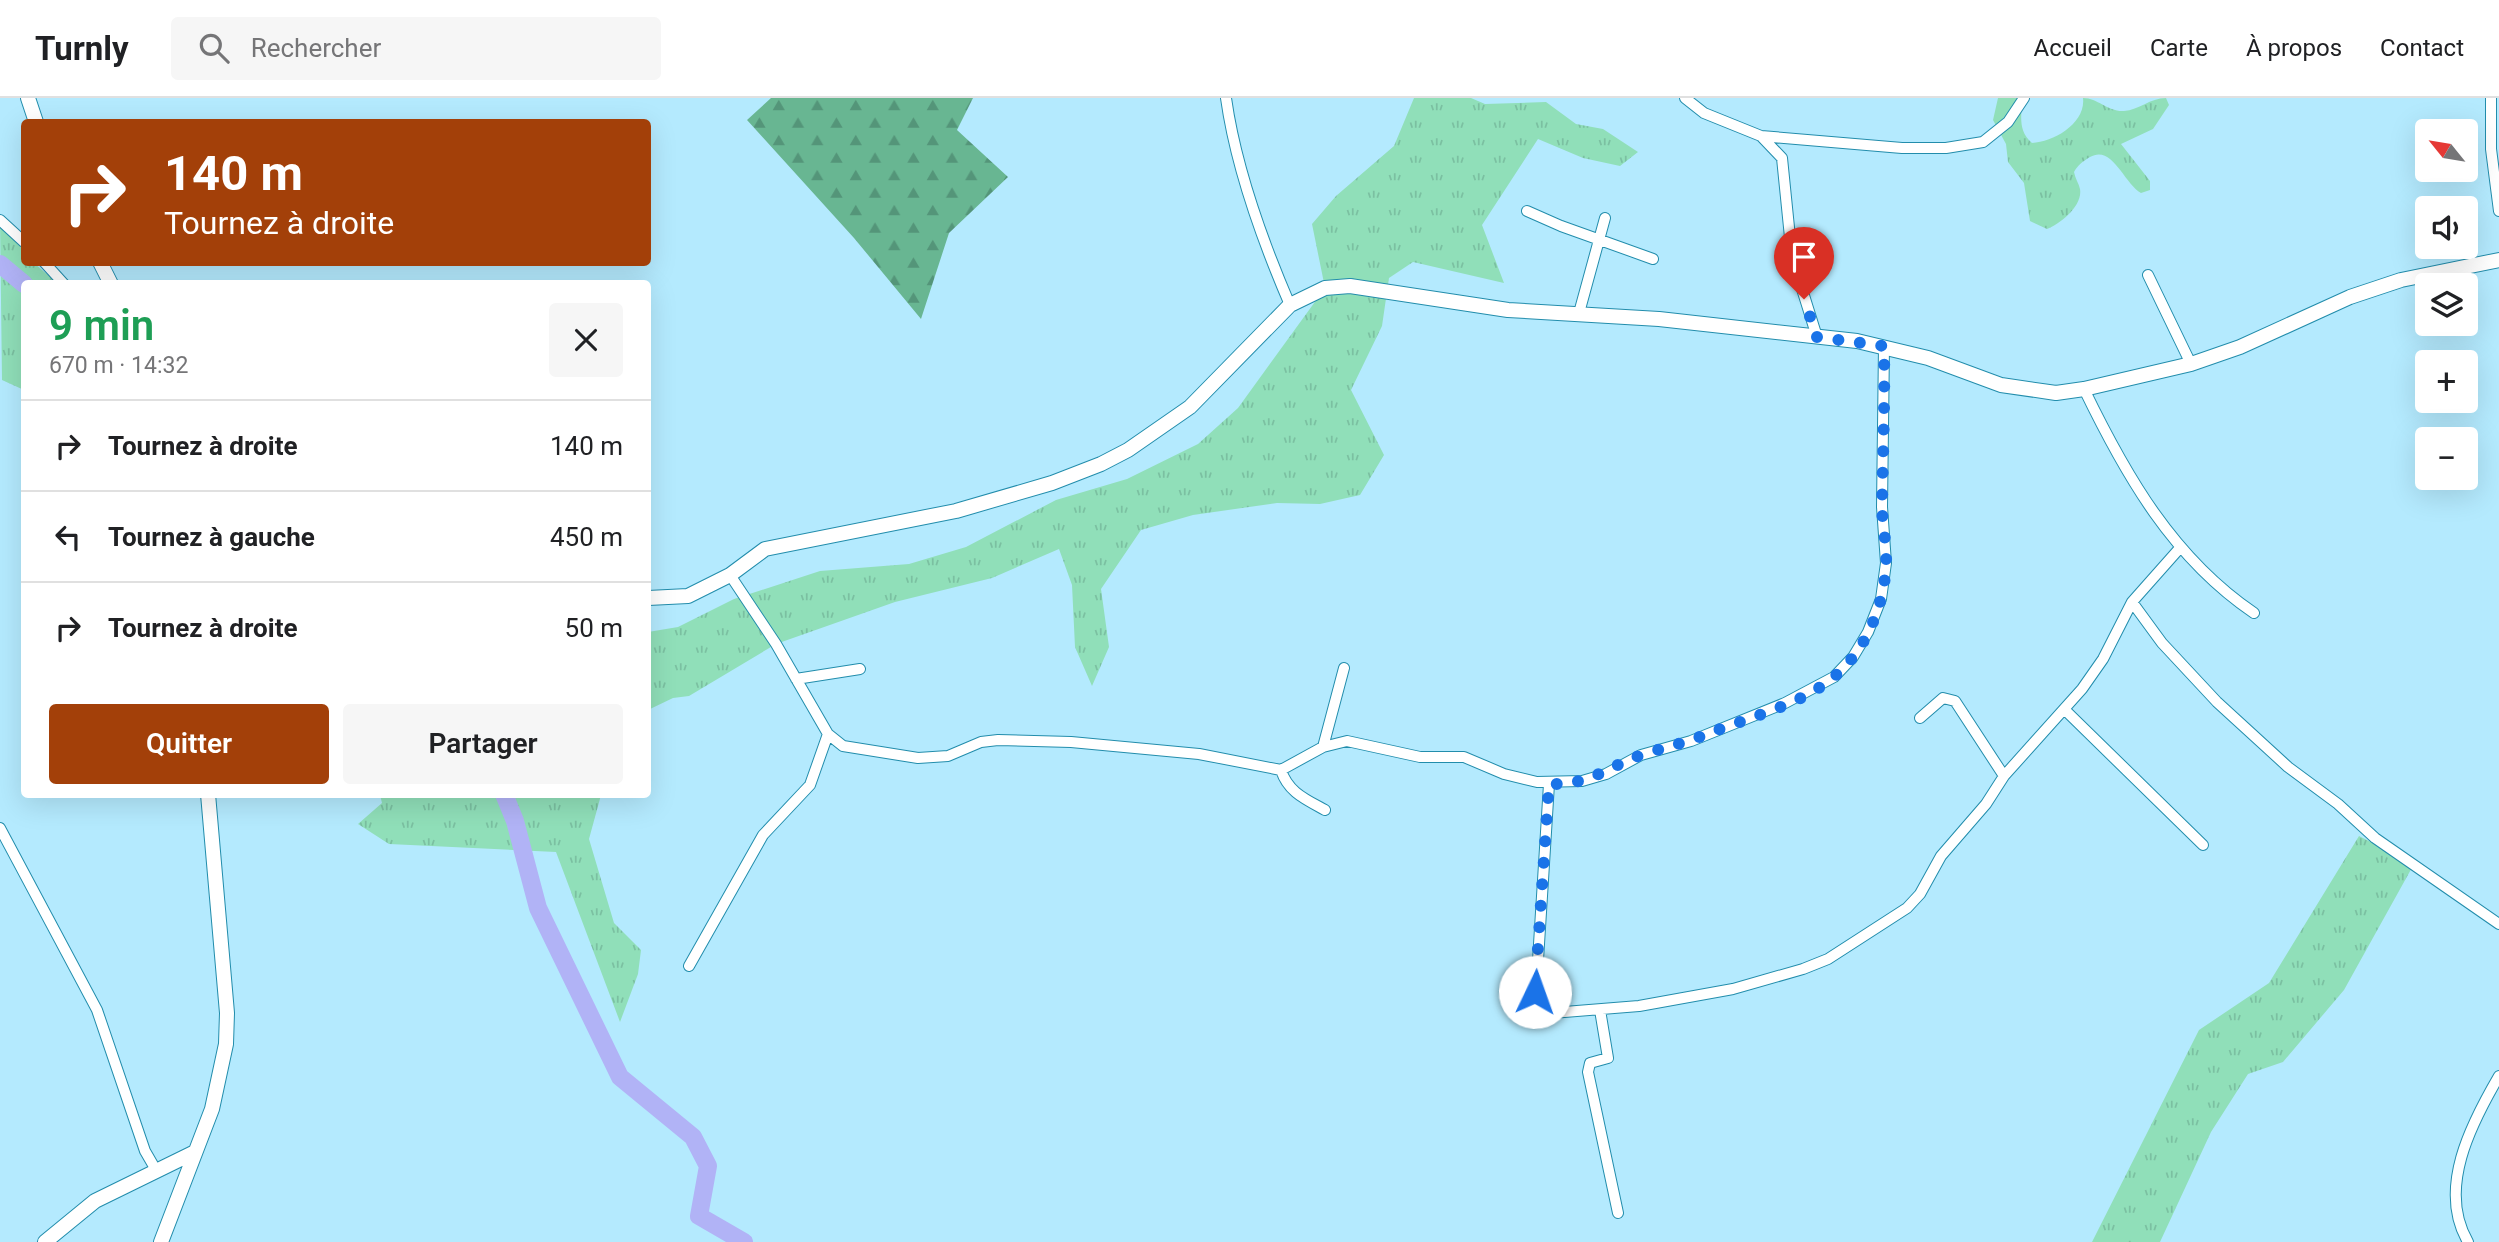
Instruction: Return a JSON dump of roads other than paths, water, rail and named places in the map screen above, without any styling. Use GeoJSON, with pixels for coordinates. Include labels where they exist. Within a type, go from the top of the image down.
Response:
{"type":"FeatureCollection","features":[{"type":"Feature","properties":{"kind":"street"},"geometry":{"type":"LineString","coordinates":[[28,98],[35,119]]}},
{"type":"Feature","properties":{"kind":"street"},"geometry":{"type":"LineString","coordinates":[[1226,98],[1230,124],[1257,217],[1290,305]]}},
{"type":"Feature","properties":{"kind":"street"},"geometry":{"type":"LineString","coordinates":[[1685,98],[1704,113],[1761,136],[1902,148],[1967,146],[1994,135],[2024,98]]}},
{"type":"Feature","properties":{"kind":"street"},"geometry":{"type":"LineString","coordinates":[[2491,98],[2491,149],[2499,211]]}},
{"type":"Feature","properties":{"kind":"street"},"geometry":{"type":"LineString","coordinates":[[1761,136],[1782,159],[1792,257],[1817,337]]}},
{"type":"Feature","properties":{"kind":"street"},"geometry":{"type":"LineString","coordinates":[[1527,211],[1653,259]]}},
{"type":"Feature","properties":{"kind":"street"},"geometry":{"type":"LineString","coordinates":[[1579,313],[1605,218]]}},
{"type":"Feature","properties":{"kind":"street"},"geometry":{"type":"LineString","coordinates":[[0,220],[21,239]]}},
{"type":"Feature","properties":{"kind":"street"},"geometry":{"type":"LineString","coordinates":[[651,598],[688,596],[730,575],[765,549],[956,511],[1052,483],[1101,464],[1128,450],[1190,407],[1290,305],[1325,288],[1350,286],[1467,305],[1579,313],[1884,346],[2016,389],[2056,393],[2084,390],[2191,364],[2240,347],[2362,293],[2401,280],[2499,260]]}},
{"type":"Feature","properties":{"kind":"street"},"geometry":{"type":"LineString","coordinates":[[48,266],[60,280]]}},
{"type":"Feature","properties":{"kind":"street"},"geometry":{"type":"LineString","coordinates":[[2148,275],[2191,364]]}},
{"type":"Feature","properties":{"kind":"street"},"geometry":{"type":"LineString","coordinates":[[730,575],[828,734],[849,748],[918,758],[948,756],[981,742],[998,740],[1071,742],[1199,754],[1281,770],[1323,747],[1347,741],[1420,757],[1464,757],[1504,774],[1549,784],[1582,781],[1606,774],[1641,755],[1691,741],[1785,703],[1835,677],[1853,657],[1868,632],[1881,599],[1886,563],[1882,507],[1884,346]]}},
{"type":"Feature","properties":{"kind":"street"},"geometry":{"type":"LineString","coordinates":[[2084,390],[2128,472],[2179,549],[2215,585],[2254,613]]}},
{"type":"Feature","properties":{"kind":"street"},"geometry":{"type":"LineString","coordinates":[[1549,784],[1535,992],[1539,1004],[1552,1013],[1600,1010],[1733,989],[1803,970],[1828,959],[1886,923],[1913,902],[1941,856],[1986,804],[2004,776],[2065,710],[2103,659],[2132,602],[2179,549]]}},
{"type":"Feature","properties":{"kind":"street"},"geometry":{"type":"LineString","coordinates":[[2132,602],[2162,643],[2217,702],[2288,767],[2339,804],[2375,838],[2499,924]]}},
{"type":"Feature","properties":{"kind":"street"},"geometry":{"type":"LineString","coordinates":[[1323,747],[1344,668]]}},
{"type":"Feature","properties":{"kind":"street"},"geometry":{"type":"LineString","coordinates":[[796,679],[860,669]]}},
{"type":"Feature","properties":{"kind":"street"},"geometry":{"type":"LineString","coordinates":[[1920,718],[1943,698],[1955,701],[2004,776]]}},
{"type":"Feature","properties":{"kind":"street"},"geometry":{"type":"LineString","coordinates":[[2065,710],[2203,845]]}},
{"type":"Feature","properties":{"kind":"street"},"geometry":{"type":"LineString","coordinates":[[689,966],[763,835],[810,785],[828,734]]}},
{"type":"Feature","properties":{"kind":"street"},"geometry":{"type":"LineString","coordinates":[[1281,770],[1288,786],[1296,794],[1325,810]]}},
{"type":"Feature","properties":{"kind":"street"},"geometry":{"type":"LineString","coordinates":[[162,1242],[219,1083],[227,1023],[208,798]]}},
{"type":"Feature","properties":{"kind":"street"},"geometry":{"type":"LineString","coordinates":[[0,828],[78,968],[97,1010],[145,1151],[156,1170]]}},
{"type":"Feature","properties":{"kind":"street"},"geometry":{"type":"LineString","coordinates":[[1600,1010],[1608,1058],[1590,1063],[1588,1072],[1618,1213]]}},
{"type":"Feature","properties":{"kind":"street"},"geometry":{"type":"LineString","coordinates":[[2468,1242],[2457,1211],[2460,1163],[2473,1127],[2499,1076]]}},
{"type":"Feature","properties":{"kind":"street"},"geometry":{"type":"LineString","coordinates":[[46,1242],[95,1201],[195,1152]]}},
{"type":"Feature","properties":{"kind":"waterway"},"geometry":{"type":"LineString","coordinates":[[0,264],[21,282]]}},
{"type":"Feature","properties":{"kind":"waterway"},"geometry":{"type":"LineString","coordinates":[[506,798],[515,821],[538,908],[620,1077],[693,1137],[708,1166],[699,1216],[744,1242]]}}]}
